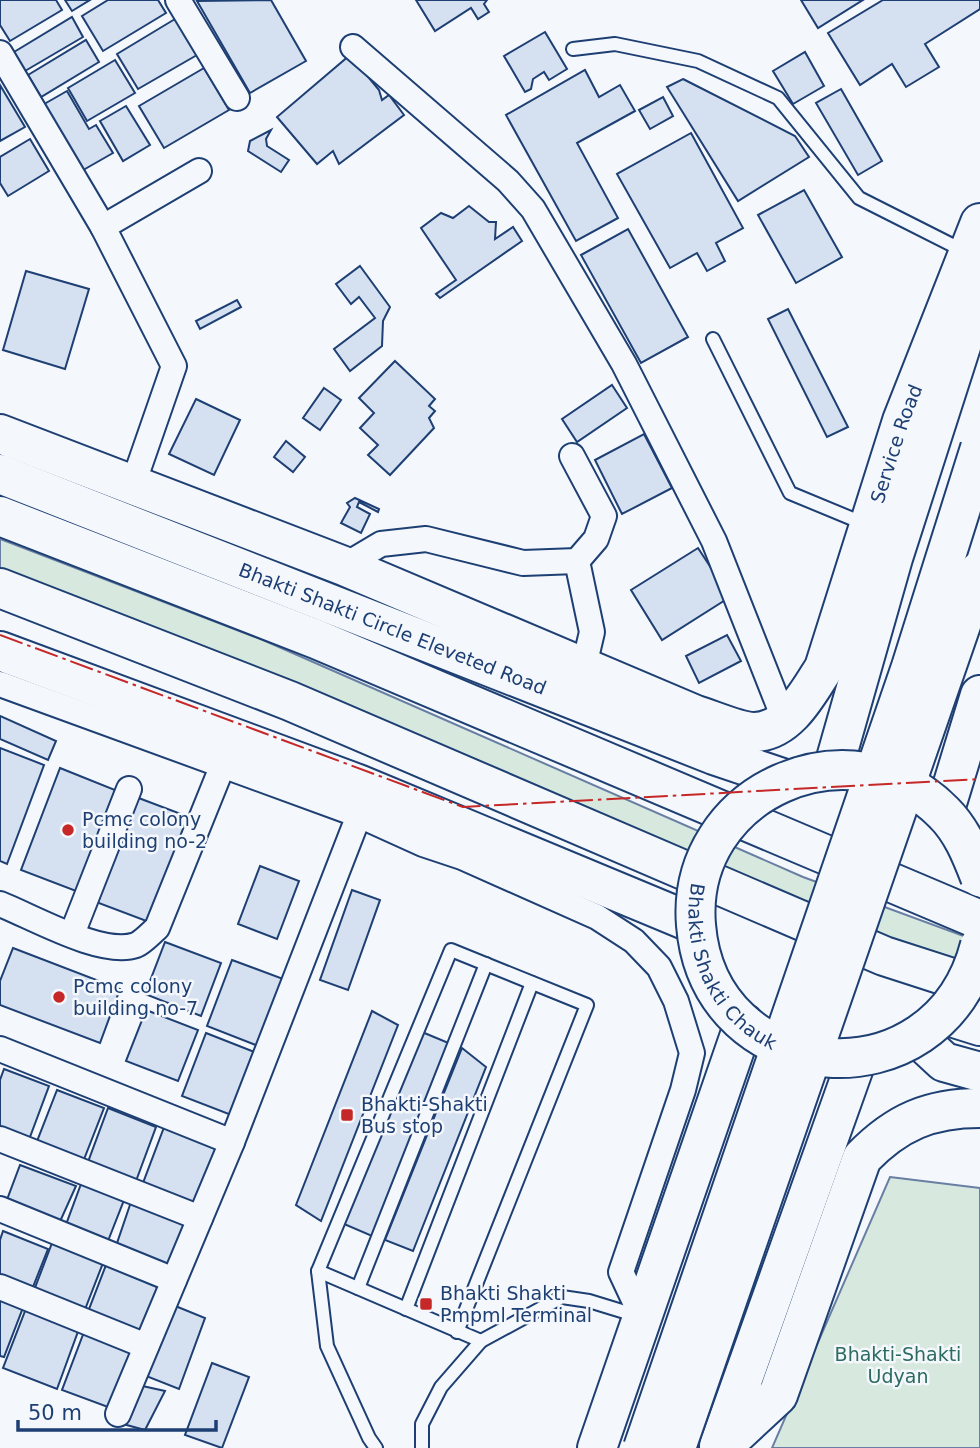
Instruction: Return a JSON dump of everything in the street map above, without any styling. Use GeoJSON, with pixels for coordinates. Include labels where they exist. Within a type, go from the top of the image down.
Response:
{"type":"FeatureCollection","features":[{"type":"Feature","properties":{"kind":"main road"},"geometry":{"type":"LineString","coordinates":[[833,769],[976,254]]}},
{"type":"Feature","properties":{"kind":"main road","name":"Service Road"},"geometry":{"type":"LineString","coordinates":[[785,721],[807,695],[824,668],[902,421],[976,254]]}},
{"type":"Feature","properties":{"kind":"main road"},"geometry":{"type":"LineString","coordinates":[[0,434],[132,487],[344,566],[696,715],[754,732],[785,721]]}},
{"type":"Feature","properties":{"kind":"main road"},"geometry":{"type":"LineString","coordinates":[[643,1448],[912,667],[980,448]]}},
{"type":"Feature","properties":{"kind":"main road","name":"Bhakti Shakti Circle Eleveted Road"},"geometry":{"type":"LineString","coordinates":[[0,474],[713,755],[785,779]]}},
{"type":"Feature","properties":{"kind":"main road"},"geometry":{"type":"LineString","coordinates":[[0,516],[316,639],[980,920]]}},
{"type":"Feature","properties":{"kind":"main road"},"geometry":{"type":"LineString","coordinates":[[676,1448],[980,570]]}},
{"type":"Feature","properties":{"kind":"main road"},"geometry":{"type":"LineString","coordinates":[[0,588],[290,701],[884,956],[980,986]]}},
{"type":"Feature","properties":{"kind":"main road"},"geometry":{"type":"LineString","coordinates":[[0,652],[296,761],[358,800],[695,924]]}},
{"type":"Feature","properties":{"kind":"main road"},"geometry":{"type":"LineString","coordinates":[[944,813],[980,695]]}},
{"type":"Feature","properties":{"kind":"main road","name":"Bhakti Shakti Chauk"},"geometry":{"type":"LineString","coordinates":[[948,1026],[888,1052],[857,1059],[827,1059],[797,1053],[769,1041],[744,1023],[725,1002],[710,979],[700,952],[695,924],[699,879],[716,837],[746,803],[785,779],[833,769],[874,773],[912,788],[944,813],[966,843],[980,877]]}},
{"type":"Feature","properties":{"kind":"main road"},"geometry":{"type":"LineString","coordinates":[[980,945],[972,974],[948,1026],[944,1062],[980,1072]]}},
{"type":"Feature","properties":{"kind":"main road"},"geometry":{"type":"LineString","coordinates":[[597,1448],[744,1023]]}},
{"type":"Feature","properties":{"kind":"main road"},"geometry":{"type":"LineString","coordinates":[[720,1448],[857,1059]]}},
{"type":"Feature","properties":{"kind":"main road"},"geometry":{"type":"LineString","coordinates":[[720,1448],[778,1395],[862,1158],[881,1138],[917,1118],[948,1108],[980,1108]]}},
{"type":"Feature","properties":{"kind":"street"},"geometry":{"type":"LineString","coordinates":[[178,0],[237,98]]}},
{"type":"Feature","properties":{"kind":"street"},"geometry":{"type":"LineString","coordinates":[[352,47],[508,181],[533,209],[624,364],[714,541],[785,721]]}},
{"type":"Feature","properties":{"kind":"street"},"geometry":{"type":"LineString","coordinates":[[0,53],[103,227],[174,366],[132,487]]}},
{"type":"Feature","properties":{"kind":"street"},"geometry":{"type":"LineString","coordinates":[[103,227],[199,171]]}},
{"type":"Feature","properties":{"kind":"street"},"geometry":{"type":"LineString","coordinates":[[344,566],[381,544],[426,540],[523,563],[577,561],[596,539],[604,516],[572,456]]}},
{"type":"Feature","properties":{"kind":"street"},"geometry":{"type":"LineString","coordinates":[[577,561],[593,632],[584,666]]}},
{"type":"Feature","properties":{"kind":"street"},"geometry":{"type":"LineString","coordinates":[[0,684],[222,767],[358,800],[597,917],[634,941],[659,967],[677,1001],[692,1053],[683,1090],[621,1272],[642,1317]]}},
{"type":"Feature","properties":{"kind":"street"},"geometry":{"type":"LineString","coordinates":[[0,904],[115,949],[137,944],[157,928],[222,767]]}},
{"type":"Feature","properties":{"kind":"street"},"geometry":{"type":"LineString","coordinates":[[72,934],[129,789]]}},
{"type":"Feature","properties":{"kind":"street"},"geometry":{"type":"LineString","coordinates":[[118,1414],[232,1142],[358,800]]}},
{"type":"Feature","properties":{"kind":"street"},"geometry":{"type":"LineString","coordinates":[[0,1049],[232,1142]]}},
{"type":"Feature","properties":{"kind":"street"},"geometry":{"type":"LineString","coordinates":[[0,1139],[200,1218]]}},
{"type":"Feature","properties":{"kind":"street"},"geometry":{"type":"LineString","coordinates":[[0,1209],[174,1280]]}},
{"type":"Feature","properties":{"kind":"street"},"geometry":{"type":"LineString","coordinates":[[0,1287],[146,1346]]}},
{"type":"Feature","properties":{"kind":"lane"},"geometry":{"type":"LineString","coordinates":[[573,48],[615,44],[698,61],[778,98],[859,198],[976,254]]}},
{"type":"Feature","properties":{"kind":"lane"},"geometry":{"type":"LineString","coordinates":[[713,339],[790,493],[869,526]]}},
{"type":"Feature","properties":{"kind":"lane"},"geometry":{"type":"LineString","coordinates":[[376,1448],[327,1346],[318,1271],[451,950],[587,1005],[457,1332]]}},
{"type":"Feature","properties":{"kind":"lane"},"geometry":{"type":"LineString","coordinates":[[358,1288],[486,964]]}},
{"type":"Feature","properties":{"kind":"lane"},"geometry":{"type":"LineString","coordinates":[[406,1309],[532,983]]}},
{"type":"Feature","properties":{"kind":"lane"},"geometry":{"type":"LineString","coordinates":[[318,1271],[481,1341]]}},
{"type":"Feature","properties":{"kind":"lane"},"geometry":{"type":"LineString","coordinates":[[422,1448],[422,1424],[441,1387],[481,1341],[562,1297],[589,1301],[642,1317]]}},
{"type":"Feature","properties":{"kind":"green space"},"geometry":{"type":"Polygon","coordinates":[[[0,539],[263,640],[803,877],[980,942],[980,981],[0,583],[0,539]]]}},
{"type":"Feature","properties":{"kind":"green space","name":"Bhakti-Shakti Udyan"},"geometry":{"type":"Polygon","coordinates":[[[890,1177],[980,1188],[980,1448],[772,1448],[890,1177]]]}},
{"type":"Feature","properties":{"kind":"building"},"geometry":{"type":"Polygon","coordinates":[[[0,0],[56,0],[62,10],[10,41],[0,25],[0,0]]]}},
{"type":"Feature","properties":{"kind":"building"},"geometry":{"type":"Polygon","coordinates":[[[65,0],[90,0],[72,11],[65,0]]]}},
{"type":"Feature","properties":{"kind":"building"},"geometry":{"type":"Polygon","coordinates":[[[108,0],[158,0],[166,13],[103,51],[82,16],[108,0]]]}},
{"type":"Feature","properties":{"kind":"building"},"geometry":{"type":"Polygon","coordinates":[[[271,0],[306,61],[250,93],[197,1],[271,0]]]}},
{"type":"Feature","properties":{"kind":"building"},"geometry":{"type":"Polygon","coordinates":[[[416,0],[487,0],[484,4],[489,12],[478,19],[471,8],[435,31],[416,0]]]}},
{"type":"Feature","properties":{"kind":"building"},"geometry":{"type":"Polygon","coordinates":[[[801,0],[863,0],[818,28],[801,0]]]}},
{"type":"Feature","properties":{"kind":"building"},"geometry":{"type":"Polygon","coordinates":[[[883,0],[980,0],[980,9],[925,44],[939,67],[906,87],[892,64],[860,85],[828,33],[883,0]]]}},
{"type":"Feature","properties":{"kind":"building"},"geometry":{"type":"Polygon","coordinates":[[[72,17],[83,37],[25,71],[14,52],[72,17]]]}},
{"type":"Feature","properties":{"kind":"building"},"geometry":{"type":"Polygon","coordinates":[[[175,19],[197,55],[138,89],[117,54],[175,19]]]}},
{"type":"Feature","properties":{"kind":"building"},"geometry":{"type":"Polygon","coordinates":[[[545,32],[567,69],[549,80],[544,72],[533,79],[531,89],[525,92],[504,56],[545,32]]]}},
{"type":"Feature","properties":{"kind":"building"},"geometry":{"type":"Polygon","coordinates":[[[86,40],[99,62],[41,97],[28,75],[86,40]]]}},
{"type":"Feature","properties":{"kind":"building"},"geometry":{"type":"Polygon","coordinates":[[[805,52],[824,86],[793,104],[773,71],[805,52]]]}},
{"type":"Feature","properties":{"kind":"building"},"geometry":{"type":"Polygon","coordinates":[[[350,55],[379,90],[382,100],[389,95],[404,115],[339,164],[333,151],[317,164],[277,117],[350,55]]]}},
{"type":"Feature","properties":{"kind":"building"},"geometry":{"type":"Polygon","coordinates":[[[115,60],[135,93],[87,121],[68,88],[115,60]]]}},
{"type":"Feature","properties":{"kind":"building"},"geometry":{"type":"Polygon","coordinates":[[[204,68],[229,110],[164,148],[139,106],[204,68]]]}},
{"type":"Feature","properties":{"kind":"building"},"geometry":{"type":"Polygon","coordinates":[[[585,70],[599,97],[620,85],[635,111],[577,143],[618,218],[576,241],[506,115],[585,70]]]}},
{"type":"Feature","properties":{"kind":"building"},"geometry":{"type":"Polygon","coordinates":[[[683,79],[795,136],[809,157],[738,201],[667,87],[683,79]]]}},
{"type":"Feature","properties":{"kind":"building"},"geometry":{"type":"Polygon","coordinates":[[[0,85],[25,127],[0,141],[0,85]]]}},
{"type":"Feature","properties":{"kind":"building"},"geometry":{"type":"Polygon","coordinates":[[[841,89],[882,161],[858,175],[816,103],[841,89]]]}},
{"type":"Feature","properties":{"kind":"building"},"geometry":{"type":"Polygon","coordinates":[[[67,91],[89,129],[96,125],[113,153],[78,173],[39,107],[67,91]]]}},
{"type":"Feature","properties":{"kind":"building"},"geometry":{"type":"Polygon","coordinates":[[[663,97],[673,116],[650,129],[639,110],[663,97]]]}},
{"type":"Feature","properties":{"kind":"building"},"geometry":{"type":"Polygon","coordinates":[[[126,106],[150,145],[123,161],[100,121],[126,106]]]}},
{"type":"Feature","properties":{"kind":"building"},"geometry":{"type":"Polygon","coordinates":[[[271,130],[266,139],[267,146],[289,160],[281,172],[248,151],[250,141],[271,130]]]}},
{"type":"Feature","properties":{"kind":"building"},"geometry":{"type":"Polygon","coordinates":[[[691,133],[743,228],[716,243],[725,261],[707,271],[697,253],[670,268],[617,174],[691,133]]]}},
{"type":"Feature","properties":{"kind":"building"},"geometry":{"type":"Polygon","coordinates":[[[30,139],[49,171],[8,196],[0,183],[0,157],[30,139]]]}},
{"type":"Feature","properties":{"kind":"building"},"geometry":{"type":"Polygon","coordinates":[[[804,190],[842,257],[796,283],[758,215],[804,190]]]}},
{"type":"Feature","properties":{"kind":"building"},"geometry":{"type":"Polygon","coordinates":[[[469,206],[489,222],[496,222],[495,239],[513,227],[522,241],[440,298],[436,294],[456,280],[421,228],[441,213],[453,218],[469,206]]]}},
{"type":"Feature","properties":{"kind":"building"},"geometry":{"type":"Polygon","coordinates":[[[628,229],[688,337],[641,363],[581,255],[628,229]]]}},
{"type":"Feature","properties":{"kind":"building"},"geometry":{"type":"Polygon","coordinates":[[[360,266],[390,307],[383,321],[382,346],[350,371],[334,349],[375,318],[359,297],[351,304],[336,284],[360,266]]]}},
{"type":"Feature","properties":{"kind":"building"},"geometry":{"type":"Polygon","coordinates":[[[26,271],[89,289],[65,369],[3,350],[26,271]]]}},
{"type":"Feature","properties":{"kind":"building"},"geometry":{"type":"Polygon","coordinates":[[[237,300],[241,307],[200,329],[196,321],[237,300]]]}},
{"type":"Feature","properties":{"kind":"building"},"geometry":{"type":"Polygon","coordinates":[[[788,309],[848,427],[827,437],[768,319],[788,309]]]}},
{"type":"Feature","properties":{"kind":"building"},"geometry":{"type":"Polygon","coordinates":[[[395,361],[435,399],[429,406],[435,411],[429,418],[434,428],[390,475],[368,455],[378,445],[360,428],[374,413],[359,398],[395,361]]]}},
{"type":"Feature","properties":{"kind":"building"},"geometry":{"type":"Polygon","coordinates":[[[612,385],[627,408],[577,442],[562,419],[612,385]]]}},
{"type":"Feature","properties":{"kind":"building"},"geometry":{"type":"Polygon","coordinates":[[[324,388],[341,400],[320,430],[303,418],[324,388]]]}},
{"type":"Feature","properties":{"kind":"building"},"geometry":{"type":"Polygon","coordinates":[[[196,399],[240,420],[214,475],[169,454],[196,399]]]}},
{"type":"Feature","properties":{"kind":"building"},"geometry":{"type":"Polygon","coordinates":[[[644,434],[672,488],[622,514],[595,460],[644,434]]]}},
{"type":"Feature","properties":{"kind":"building"},"geometry":{"type":"Polygon","coordinates":[[[286,441],[305,457],[293,472],[274,457],[286,441]]]}},
{"type":"Feature","properties":{"kind":"building"},"geometry":{"type":"Polygon","coordinates":[[[355,498],[379,509],[378,512],[359,502],[357,507],[370,514],[361,533],[341,523],[350,507],[347,503],[355,498]]]}},
{"type":"Feature","properties":{"kind":"building"},"geometry":{"type":"Polygon","coordinates":[[[698,548],[730,597],[662,640],[631,590],[698,548]]]}},
{"type":"Feature","properties":{"kind":"building"},"geometry":{"type":"Polygon","coordinates":[[[727,635],[741,661],[699,683],[686,656],[727,635]]]}},
{"type":"Feature","properties":{"kind":"building"},"geometry":{"type":"Polygon","coordinates":[[[0,716],[56,741],[48,760],[0,739],[0,716]]]}},
{"type":"Feature","properties":{"kind":"building"},"geometry":{"type":"Polygon","coordinates":[[[0,748],[44,765],[7,864],[0,861],[0,748]]]}},
{"type":"Feature","properties":{"kind":"building","name":"Pcmc colony building no-2"},"geometry":{"type":"Polygon","coordinates":[[[60,768],[115,790],[76,891],[21,870],[60,768]]]}},
{"type":"Feature","properties":{"kind":"building"},"geometry":{"type":"Polygon","coordinates":[[[136,797],[189,817],[149,922],[96,902],[136,797]]]}},
{"type":"Feature","properties":{"kind":"building"},"geometry":{"type":"Polygon","coordinates":[[[260,866],[299,881],[277,939],[238,924],[260,866]]]}},
{"type":"Feature","properties":{"kind":"building"},"geometry":{"type":"Polygon","coordinates":[[[352,890],[380,900],[348,990],[320,980],[352,890]]]}},
{"type":"Feature","properties":{"kind":"building"},"geometry":{"type":"Polygon","coordinates":[[[165,942],[221,963],[201,1016],[145,994],[165,942]]]}},
{"type":"Feature","properties":{"kind":"building","name":"Pcmc colony building no-7"},"geometry":{"type":"Polygon","coordinates":[[[13,948],[120,989],[100,1043],[0,1005],[0,981],[13,948]]]}},
{"type":"Feature","properties":{"kind":"building"},"geometry":{"type":"Polygon","coordinates":[[[232,960],[286,980],[261,1047],[207,1026],[232,960]]]}},
{"type":"Feature","properties":{"kind":"building"},"geometry":{"type":"Polygon","coordinates":[[[146,1010],[198,1030],[178,1081],[126,1061],[146,1010]]]}},
{"type":"Feature","properties":{"kind":"building","name":"Bhakti-Shakti Bus stop"},"geometry":{"type":"Polygon","coordinates":[[[372,1011],[398,1025],[321,1221],[296,1205],[372,1011]]]}},
{"type":"Feature","properties":{"kind":"building"},"geometry":{"type":"Polygon","coordinates":[[[422,1032],[451,1044],[372,1236],[344,1224],[422,1032]]]}},
{"type":"Feature","properties":{"kind":"building"},"geometry":{"type":"Polygon","coordinates":[[[206,1033],[262,1055],[239,1118],[182,1096],[206,1033]]]}},
{"type":"Feature","properties":{"kind":"building"},"geometry":{"type":"Polygon","coordinates":[[[462,1048],[486,1067],[413,1251],[385,1240],[462,1048]]]}},
{"type":"Feature","properties":{"kind":"building"},"geometry":{"type":"Polygon","coordinates":[[[4,1069],[49,1086],[27,1145],[0,1135],[0,1080],[4,1069]]]}},
{"type":"Feature","properties":{"kind":"building"},"geometry":{"type":"Polygon","coordinates":[[[57,1090],[104,1108],[81,1167],[34,1149],[57,1090]]]}},
{"type":"Feature","properties":{"kind":"building"},"geometry":{"type":"Polygon","coordinates":[[[108,1108],[156,1127],[136,1181],[88,1162],[108,1108]]]}},
{"type":"Feature","properties":{"kind":"building"},"geometry":{"type":"Polygon","coordinates":[[[166,1122],[219,1142],[196,1203],[143,1183],[166,1122]]]}},
{"type":"Feature","properties":{"kind":"building"},"geometry":{"type":"Polygon","coordinates":[[[20,1165],[76,1186],[58,1226],[5,1205],[20,1165]]]}},
{"type":"Feature","properties":{"kind":"building"},"geometry":{"type":"Polygon","coordinates":[[[81,1184],[124,1200],[106,1246],[64,1230],[81,1184]]]}},
{"type":"Feature","properties":{"kind":"building"},"geometry":{"type":"Polygon","coordinates":[[[132,1199],[187,1220],[165,1271],[115,1249],[132,1199]]]}},
{"type":"Feature","properties":{"kind":"building"},"geometry":{"type":"Polygon","coordinates":[[[3,1231],[48,1249],[29,1297],[0,1286],[0,1240],[3,1231]]]}},
{"type":"Feature","properties":{"kind":"building"},"geometry":{"type":"Polygon","coordinates":[[[52,1243],[103,1263],[84,1312],[33,1293],[52,1243]]]}},
{"type":"Feature","properties":{"kind":"building"},"geometry":{"type":"Polygon","coordinates":[[[106,1265],[162,1289],[143,1337],[86,1317],[106,1265]]]}},
{"type":"Feature","properties":{"kind":"building"},"geometry":{"type":"Polygon","coordinates":[[[0,1296],[24,1305],[4,1357],[0,1356],[0,1296]]]}},
{"type":"Feature","properties":{"kind":"building"},"geometry":{"type":"Polygon","coordinates":[[[168,1303],[205,1318],[179,1389],[141,1374],[168,1303]]]}},
{"type":"Feature","properties":{"kind":"building"},"geometry":{"type":"Polygon","coordinates":[[[27,1306],[80,1326],[57,1389],[3,1368],[27,1306]]]}},
{"type":"Feature","properties":{"kind":"building"},"geometry":{"type":"Polygon","coordinates":[[[84,1332],[138,1352],[116,1410],[62,1390],[84,1332]]]}},
{"type":"Feature","properties":{"kind":"building"},"geometry":{"type":"Polygon","coordinates":[[[212,1363],[249,1377],[222,1448],[185,1435],[212,1363]]]}},
{"type":"Feature","properties":{"kind":"building"},"geometry":{"type":"Polygon","coordinates":[[[138,1385],[165,1391],[145,1430],[123,1424],[138,1385]]]}},
{"type":"Feature","properties":{"kind":"power"},"geometry":{"type":"LineString","coordinates":[[0,635],[463,807],[980,779]]}},
{"type":"Feature","properties":{"kind":"place","name":"Pcmc colony building no-2"},"geometry":{"type":"Point","coordinates":[68,830]}},
{"type":"Feature","properties":{"kind":"place","name":"Pcmc colony building no-7"},"geometry":{"type":"Point","coordinates":[59,997]}},
{"type":"Feature","properties":{"kind":"place","name":"Bhakti-Shakti Bus stop"},"geometry":{"type":"Point","coordinates":[347,1115]}},
{"type":"Feature","properties":{"kind":"place","name":"Bhakti Shakti Pmpml Terminal"},"geometry":{"type":"Point","coordinates":[426,1304]}}]}
